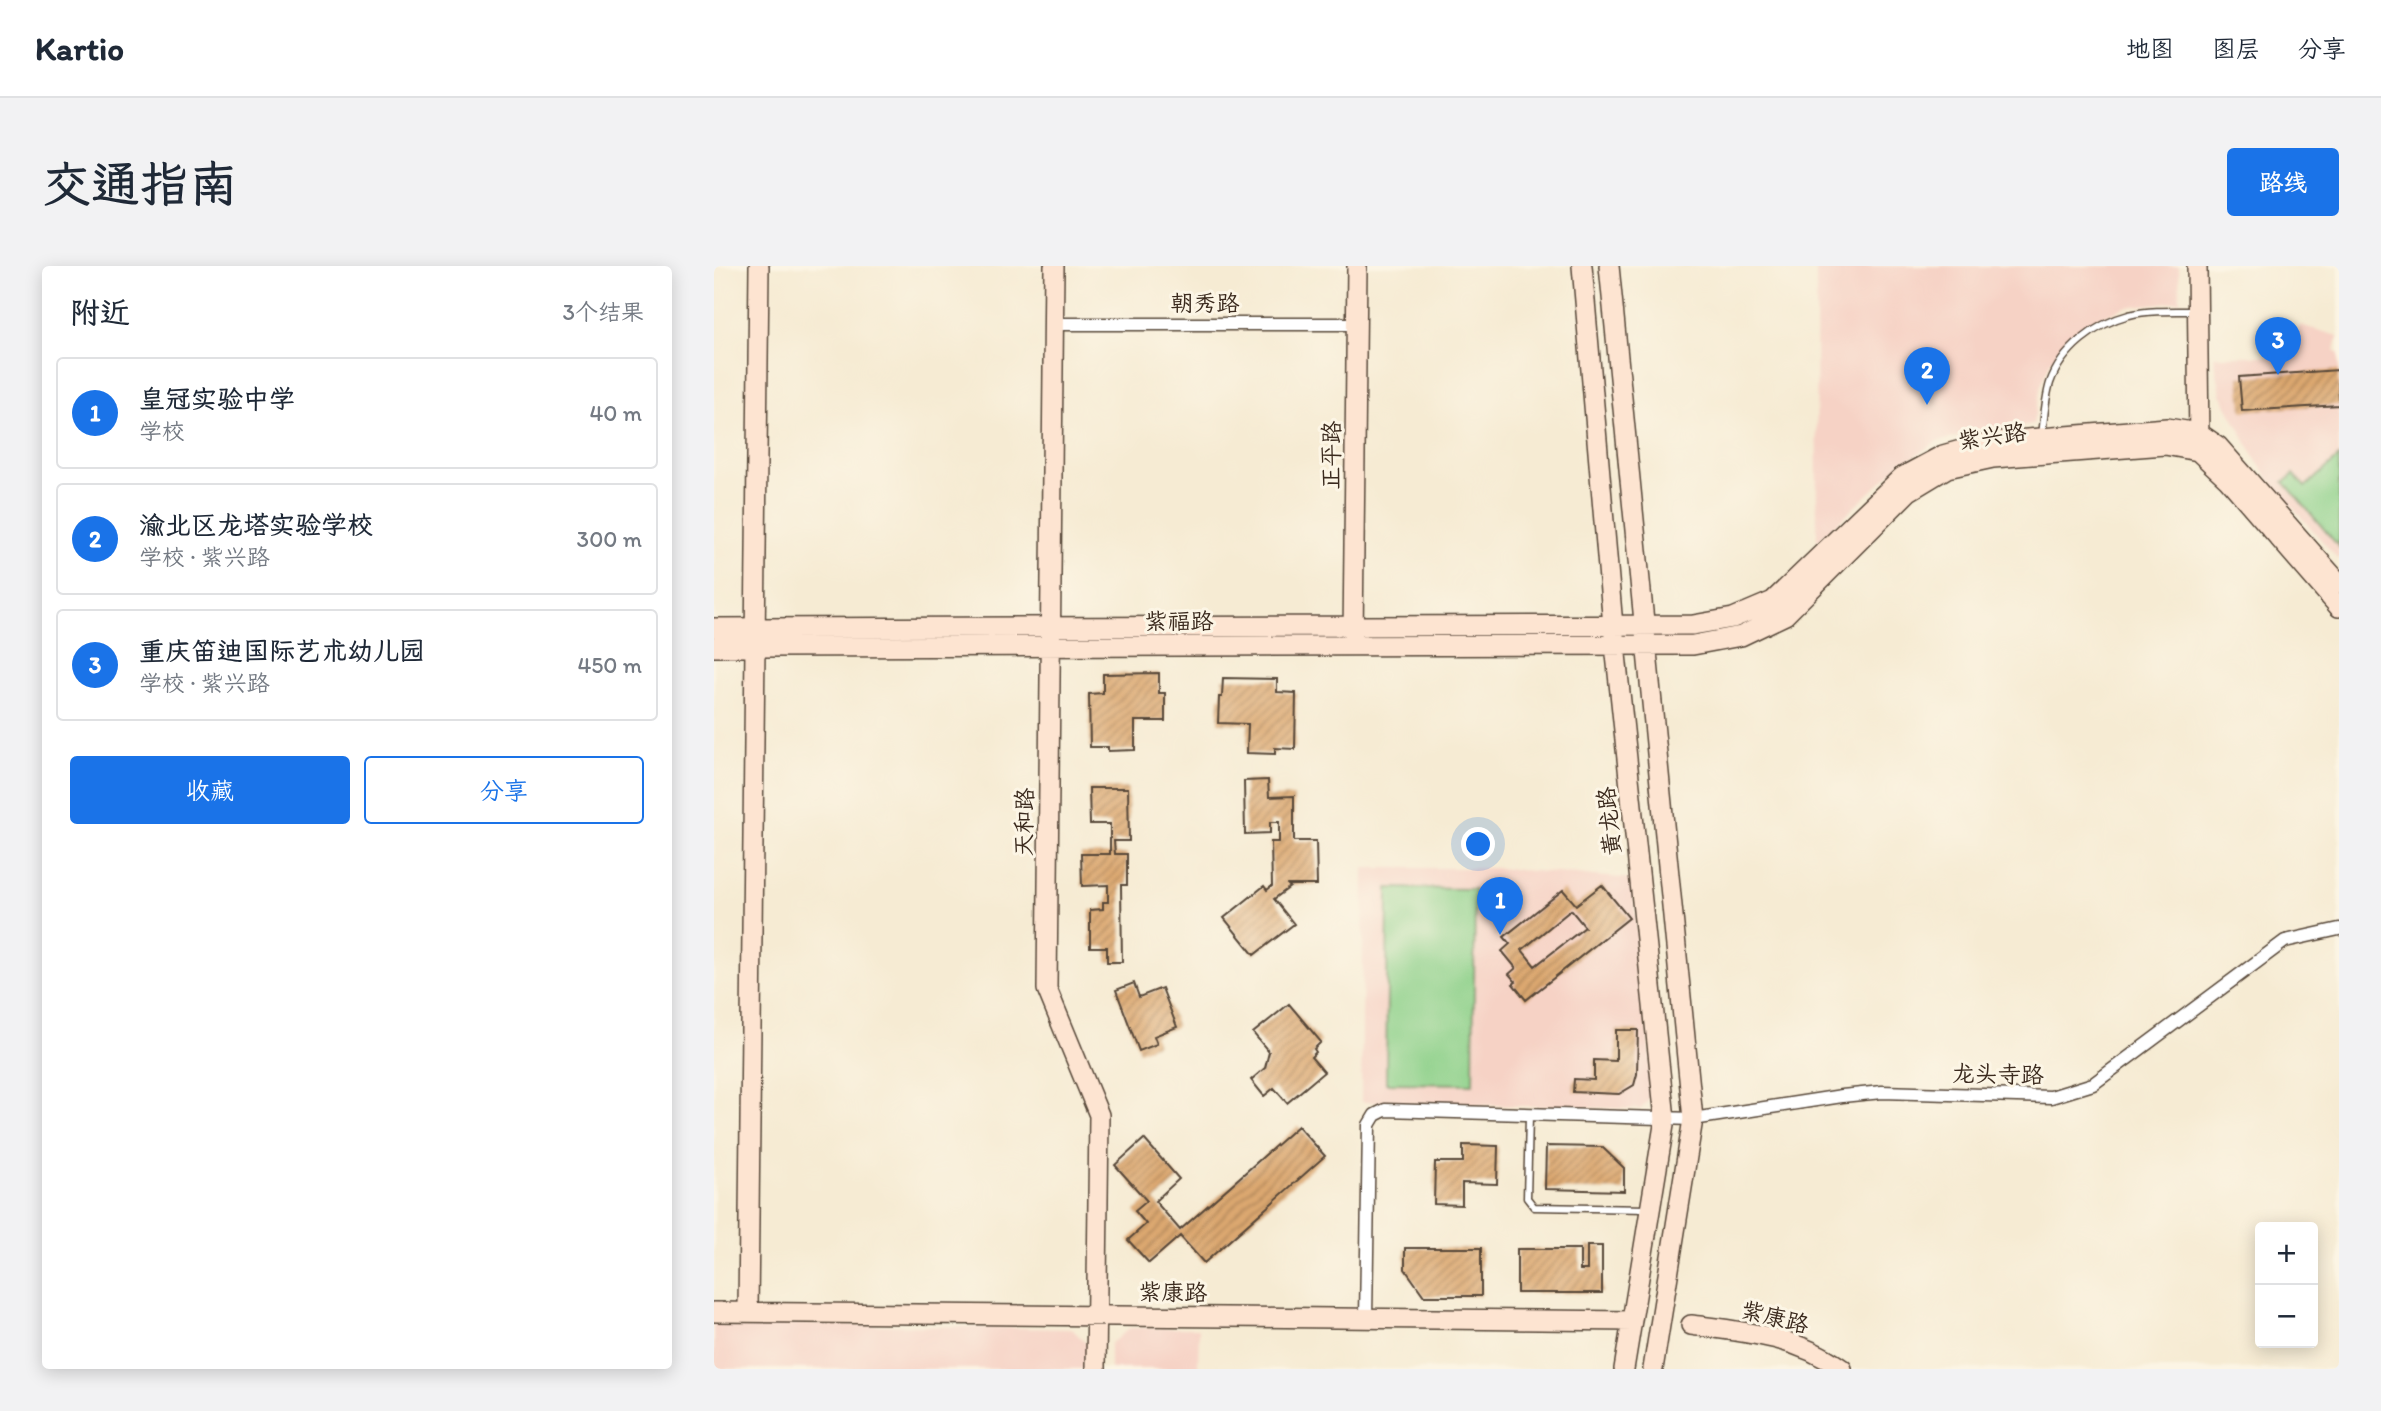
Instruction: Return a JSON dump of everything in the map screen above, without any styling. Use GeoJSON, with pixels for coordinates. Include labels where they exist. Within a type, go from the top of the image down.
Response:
{"type":"FeatureCollection","features":[{"type":"Feature","properties":{"kind":"main road"},"geometry":{"type":"LineString","coordinates":[[748,1312],[759,266]]}},
{"type":"Feature","properties":{"kind":"main road","name":"天和路"},"geometry":{"type":"LineString","coordinates":[[1054,266],[1046,989],[1099,1115],[1096,1369]]}},
{"type":"Feature","properties":{"kind":"main road","name":"正平路"},"geometry":{"type":"LineString","coordinates":[[1353,636],[1357,266]]}},
{"type":"Feature","properties":{"kind":"main road","name":"黄龙路"},"geometry":{"type":"LineString","coordinates":[[1582,266],[1614,635],[1665,1119],[1625,1369]]}},
{"type":"Feature","properties":{"kind":"main road"},"geometry":{"type":"LineString","coordinates":[[1609,266],[1693,1119],[1653,1369]]}},
{"type":"Feature","properties":{"kind":"main road"},"geometry":{"type":"LineString","coordinates":[[2197,266],[2199,442],[2339,607]]}},
{"type":"Feature","properties":{"kind":"main road","name":"紫兴路"},"geometry":{"type":"LineString","coordinates":[[1644,635],[1733,618],[1773,601],[1902,477],[1943,455],[1990,442],[2167,428],[2199,442],[2218,446],[2339,583]]}},
{"type":"Feature","properties":{"kind":"main road","name":"紫兴路"},"geometry":{"type":"LineString","coordinates":[[1644,635],[1693,645],[1741,636],[1785,615],[1909,491],[1947,468],[1993,458],[2199,442]]}},
{"type":"Feature","properties":{"kind":"main road"},"geometry":{"type":"LineString","coordinates":[[1580,626],[1599,613],[1610,593]]}},
{"type":"Feature","properties":{"kind":"main road","name":"紫福路"},"geometry":{"type":"LineString","coordinates":[[1353,636],[1580,626],[1614,635]]}},
{"type":"Feature","properties":{"kind":"main road","name":"紫福路"},"geometry":{"type":"LineString","coordinates":[[714,628],[755,637],[1644,635]]}},
{"type":"Feature","properties":{"kind":"main road","name":"紫福路"},"geometry":{"type":"LineString","coordinates":[[714,647],[755,637]]}},
{"type":"Feature","properties":{"kind":"main road"},"geometry":{"type":"LineString","coordinates":[[1656,1346],[1671,1334],[1690,1325],[1674,1312],[1664,1297]]}},
{"type":"Feature","properties":{"kind":"main road","name":"紫康路"},"geometry":{"type":"LineString","coordinates":[[714,1312],[1632,1321]]}},
{"type":"Feature","properties":{"kind":"main road","name":"紫康路"},"geometry":{"type":"LineString","coordinates":[[1690,1325],[1743,1331],[1803,1346],[1835,1367]]}},
{"type":"Feature","properties":{"kind":"street","name":"朝秀路"},"geometry":{"type":"LineString","coordinates":[[1054,324],[1357,324]]}},
{"type":"Feature","properties":{"kind":"street","name":"龙头寺路"},"geometry":{"type":"LineString","coordinates":[[1366,1319],[1369,1125],[1375,1115],[1385,1110],[1693,1119],[1882,1092],[2051,1097],[2093,1084],[2285,941],[2339,929]]}},
{"type":"Feature","properties":{"kind":"lane"},"geometry":{"type":"LineString","coordinates":[[2041,438],[2050,385],[2058,365],[2075,344],[2129,315],[2197,310]]}},
{"type":"Feature","properties":{"kind":"lane"},"geometry":{"type":"LineString","coordinates":[[1529,1116],[1527,1198],[1534,1207],[1650,1209]]}},
{"type":"Feature","properties":{"kind":"shaded area"},"geometry":{"type":"Polygon","coordinates":[[[1816,266],[2179,266],[2180,301],[2125,307],[2094,320],[2068,338],[2050,363],[2041,386],[2033,424],[1988,430],[1936,442],[1894,470],[1817,542],[1816,266]]]}},
{"type":"Feature","properties":{"kind":"shaded area"},"geometry":{"type":"Polygon","coordinates":[[[2300,325],[2338,336],[2335,350],[2339,354],[2339,560],[2272,484],[2256,460],[2221,394],[2214,356],[2291,356],[2300,325]]]}},
{"type":"Feature","properties":{"kind":"shaded area"},"geometry":{"type":"Polygon","coordinates":[[[1364,868],[1496,868],[1632,879],[1654,1094],[1641,1109],[1361,1102],[1364,868]]]}},
{"type":"Feature","properties":{"kind":"shaded area"},"geometry":{"type":"Polygon","coordinates":[[[714,1322],[1072,1329],[1088,1345],[1088,1369],[714,1369],[714,1322]]]}},
{"type":"Feature","properties":{"kind":"shaded area"},"geometry":{"type":"Polygon","coordinates":[[[1130,1328],[1199,1328],[1198,1369],[1110,1369],[1110,1344],[1130,1328]]]}},
{"type":"Feature","properties":{"kind":"green space"},"geometry":{"type":"Polygon","coordinates":[[[2339,457],[2339,547],[2284,482],[2294,474],[2305,487],[2339,457]]]}},
{"type":"Feature","properties":{"kind":"green space"},"geometry":{"type":"Polygon","coordinates":[[[1388,888],[1475,889],[1473,1084],[1386,1083],[1388,888]]]}},
{"type":"Feature","properties":{"kind":"building"},"geometry":{"type":"Polygon","coordinates":[[[2338,370],[2339,405],[2242,411],[2239,377],[2338,370]]]}},
{"type":"Feature","properties":{"kind":"building"},"geometry":{"type":"Polygon","coordinates":[[[1159,673],[1159,693],[1165,693],[1165,721],[1135,721],[1135,750],[1108,751],[1108,747],[1090,747],[1089,694],[1103,693],[1103,674],[1159,673]]]}},
{"type":"Feature","properties":{"kind":"building"},"geometry":{"type":"Polygon","coordinates":[[[1223,678],[1277,679],[1277,692],[1296,693],[1295,749],[1275,748],[1275,754],[1247,753],[1248,724],[1218,723],[1223,678]]]}},
{"type":"Feature","properties":{"kind":"building"},"geometry":{"type":"Polygon","coordinates":[[[1268,780],[1269,797],[1294,796],[1294,841],[1316,841],[1317,885],[1288,885],[1290,887],[1274,899],[1294,924],[1254,955],[1224,918],[1264,886],[1267,890],[1272,886],[1271,842],[1279,842],[1279,822],[1270,822],[1270,833],[1245,834],[1244,781],[1268,780]]]}},
{"type":"Feature","properties":{"kind":"building"},"geometry":{"type":"Polygon","coordinates":[[[1089,788],[1128,788],[1129,841],[1114,841],[1115,854],[1127,854],[1127,885],[1121,885],[1122,962],[1107,962],[1107,947],[1090,947],[1090,910],[1103,909],[1103,902],[1108,902],[1108,885],[1082,886],[1081,854],[1110,854],[1110,824],[1090,824],[1089,788]]]}},
{"type":"Feature","properties":{"kind":"building"},"geometry":{"type":"Polygon","coordinates":[[[1602,885],[1629,918],[1526,1000],[1513,984],[1516,982],[1509,974],[1516,968],[1502,951],[1510,944],[1504,937],[1563,890],[1576,905],[1602,885]],[[1571,910],[1522,950],[1535,966],[1585,927],[1571,910]]]}},
{"type":"Feature","properties":{"kind":"building"},"geometry":{"type":"Polygon","coordinates":[[[1134,983],[1139,997],[1162,988],[1177,1027],[1154,1036],[1157,1044],[1139,1051],[1116,990],[1134,983]]]}},
{"type":"Feature","properties":{"kind":"building"},"geometry":{"type":"Polygon","coordinates":[[[1289,1004],[1321,1042],[1311,1057],[1324,1072],[1287,1103],[1274,1088],[1264,1096],[1251,1080],[1265,1068],[1269,1052],[1253,1033],[1289,1004]]]}},
{"type":"Feature","properties":{"kind":"building"},"geometry":{"type":"Polygon","coordinates":[[[1616,1030],[1638,1030],[1637,1074],[1634,1085],[1619,1094],[1573,1092],[1574,1079],[1594,1080],[1594,1060],[1616,1061],[1616,1030]]]}},
{"type":"Feature","properties":{"kind":"building"},"geometry":{"type":"Polygon","coordinates":[[[1298,1126],[1325,1156],[1204,1263],[1180,1236],[1149,1263],[1128,1240],[1146,1224],[1135,1211],[1147,1201],[1115,1165],[1144,1139],[1179,1179],[1155,1201],[1180,1230],[1298,1126]]]}},
{"type":"Feature","properties":{"kind":"building"},"geometry":{"type":"Polygon","coordinates":[[[1463,1145],[1498,1146],[1497,1184],[1462,1183],[1462,1205],[1434,1204],[1435,1162],[1463,1162],[1463,1145]]]}},
{"type":"Feature","properties":{"kind":"building"},"geometry":{"type":"Polygon","coordinates":[[[1546,1146],[1602,1147],[1624,1168],[1624,1191],[1545,1189],[1546,1146]]]}},
{"type":"Feature","properties":{"kind":"building"},"geometry":{"type":"Polygon","coordinates":[[[1587,1246],[1602,1246],[1602,1293],[1517,1293],[1517,1249],[1580,1249],[1580,1270],[1587,1270],[1587,1246]]]}},
{"type":"Feature","properties":{"kind":"building"},"geometry":{"type":"Polygon","coordinates":[[[1405,1248],[1481,1248],[1481,1296],[1424,1296],[1405,1269],[1405,1248]]]}},
{"type":"Feature","properties":{"kind":"place","name":"重庆笛迪国际艺术幼儿园"},"geometry":{"type":"Point","coordinates":[2278,375]}},
{"type":"Feature","properties":{"kind":"place","name":"渝北区龙塔实验学校"},"geometry":{"type":"Point","coordinates":[1927,405]}},
{"type":"Feature","properties":{"kind":"place","name":"皇冠实验中学"},"geometry":{"type":"Point","coordinates":[1500,935]}}]}
